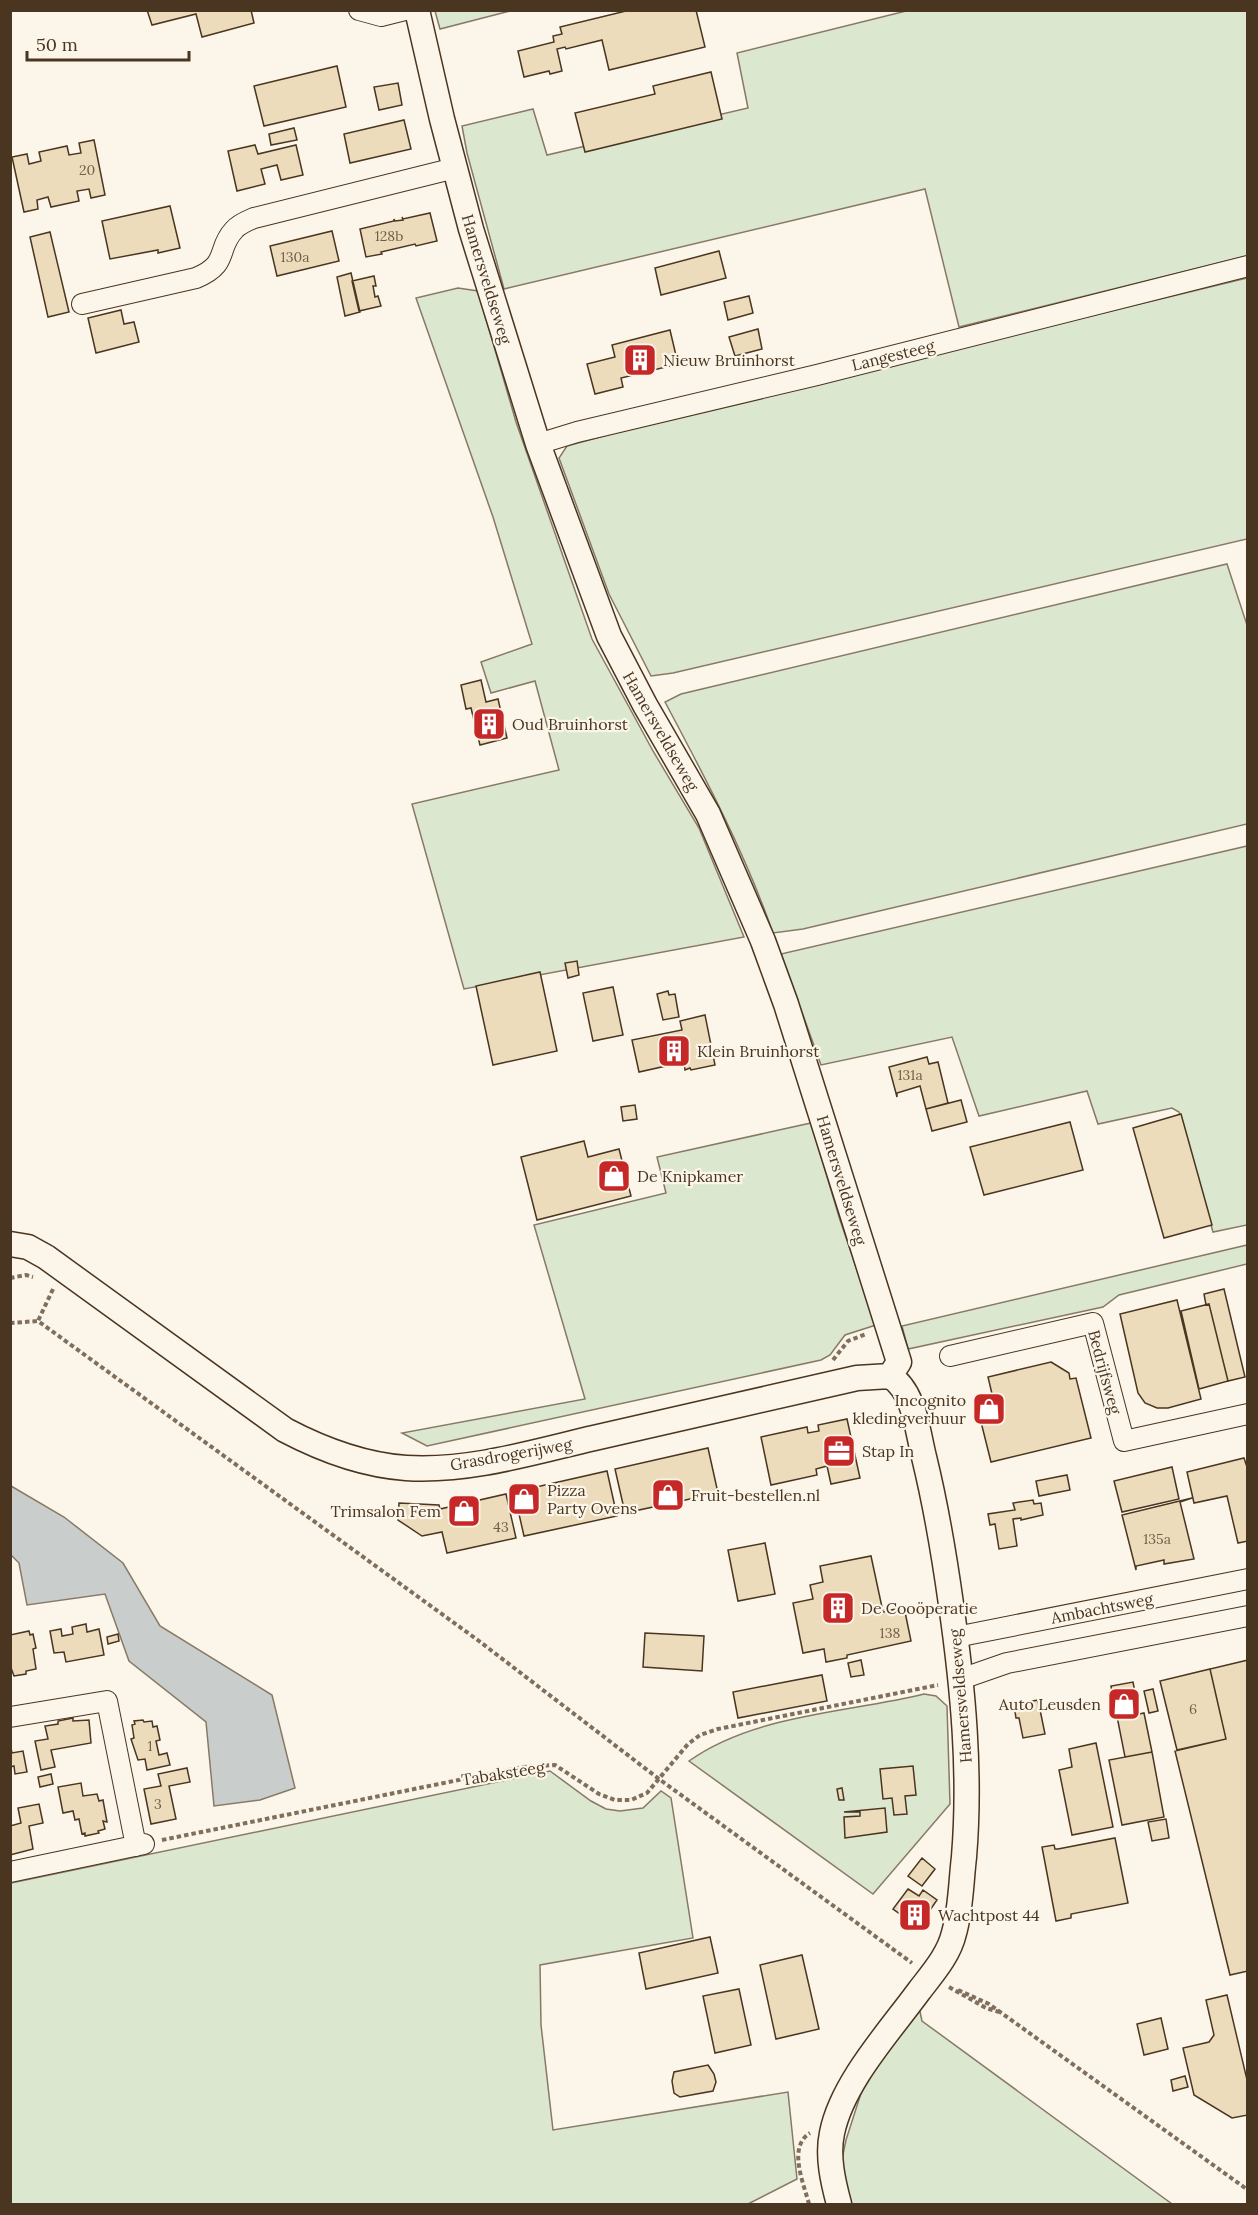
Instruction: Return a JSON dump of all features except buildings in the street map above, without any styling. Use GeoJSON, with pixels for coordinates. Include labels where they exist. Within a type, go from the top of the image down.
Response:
{"type":"FeatureCollection","features":[{"type":"Feature","properties":{"kind":"street"},"geometry":{"type":"LineString","coordinates":[[359,10],[381,16],[405,10]]}},
{"type":"Feature","properties":{"kind":"street","name":"Hamersveldseweg"},"geometry":{"type":"LineString","coordinates":[[417,10],[455,168],[505,341],[538,444],[609,636],[640,698],[708,814],[763,941],[794,1026],[899,1362],[890,1376],[900,1383],[911,1405],[934,1500],[961,1679],[967,1791],[959,1914],[949,1947],[931,1976],[863,2068],[839,2109],[831,2134],[831,2163],[839,2205]]}},
{"type":"Feature","properties":{"kind":"street"},"geometry":{"type":"LineString","coordinates":[[82,304],[209,273],[216,265],[234,229],[255,218],[455,168]]}},
{"type":"Feature","properties":{"kind":"street","name":"Langesteeg"},"geometry":{"type":"LineString","coordinates":[[538,444],[577,432],[829,372],[1248,266]]}},
{"type":"Feature","properties":{"kind":"street","name":"Grasdrogerijweg"},"geometry":{"type":"LineString","coordinates":[[10,1244],[28,1247],[46,1257],[285,1430],[316,1446],[365,1462],[406,1468],[437,1468],[482,1462],[857,1378],[890,1376]]}},
{"type":"Feature","properties":{"kind":"street","name":"Bedrijfsweg"},"geometry":{"type":"LineString","coordinates":[[950,1356],[1093,1323],[1124,1441],[1248,1414]]}},
{"type":"Feature","properties":{"kind":"street","name":"Ambachtsweg"},"geometry":{"type":"LineString","coordinates":[[956,1636],[1248,1579]]}},
{"type":"Feature","properties":{"kind":"street"},"geometry":{"type":"LineString","coordinates":[[961,1679],[1007,1663],[1248,1616]]}},
{"type":"Feature","properties":{"kind":"street"},"geometry":{"type":"LineString","coordinates":[[10,1717],[107,1701],[140,1845],[10,1872]]}},
{"type":"Feature","properties":{"kind":"path"},"geometry":{"type":"LineString","coordinates":[[10,1278],[26,1275],[37,1278]]}},
{"type":"Feature","properties":{"kind":"path"},"geometry":{"type":"LineString","coordinates":[[38,1321],[55,1286],[48,1286]]}},
{"type":"Feature","properties":{"kind":"path"},"geometry":{"type":"LineString","coordinates":[[10,1323],[38,1321],[479,1641],[658,1779],[931,1976],[988,2004],[1248,2190]]}},
{"type":"Feature","properties":{"kind":"path"},"geometry":{"type":"LineString","coordinates":[[830,1363],[848,1341],[858,1336],[888,1329]]}},
{"type":"Feature","properties":{"kind":"path","name":"Tabaksteeg"},"geometry":{"type":"LineString","coordinates":[[140,1845],[523,1767],[555,1765],[599,1794],[622,1801],[638,1798],[647,1793],[688,1744],[700,1735],[961,1679]]}},
{"type":"Feature","properties":{"kind":"green space"},"geometry":{"type":"Polygon","coordinates":[[[435,10],[510,11],[440,29],[435,10]]]}},
{"type":"Feature","properties":{"kind":"green space"},"geometry":{"type":"Polygon","coordinates":[[[906,11],[1247,11],[1247,256],[959,327],[925,189],[504,289],[467,153],[462,126],[533,109],[547,155],[748,108],[737,53],[906,11]]]}},
{"type":"Feature","properties":{"kind":"green space"},"geometry":{"type":"Polygon","coordinates":[[[1247,278],[1247,539],[673,673],[651,676],[609,594],[559,458],[567,446],[685,414],[1247,278]]]}},
{"type":"Feature","properties":{"kind":"green space"},"geometry":{"type":"Polygon","coordinates":[[[458,288],[478,291],[516,422],[592,639],[653,751],[699,828],[744,937],[464,989],[412,804],[559,770],[535,681],[491,693],[481,662],[532,644],[493,517],[416,298],[458,288]]]}},
{"type":"Feature","properties":{"kind":"green space"},"geometry":{"type":"Polygon","coordinates":[[[1227,564],[1247,625],[1247,824],[803,929],[773,933],[737,845],[665,702],[681,694],[1227,564]]]}},
{"type":"Feature","properties":{"kind":"green space"},"geometry":{"type":"Polygon","coordinates":[[[1247,846],[1247,1225],[1213,1232],[1179,1112],[1172,1108],[1098,1124],[1087,1091],[979,1116],[952,1037],[821,1065],[781,954],[1247,846]]]}},
{"type":"Feature","properties":{"kind":"green space"},"geometry":{"type":"Polygon","coordinates":[[[811,1123],[840,1220],[876,1325],[845,1335],[830,1355],[821,1360],[427,1446],[402,1433],[585,1399],[534,1225],[666,1193],[657,1157],[811,1123]]]}},
{"type":"Feature","properties":{"kind":"green space"},"geometry":{"type":"Polygon","coordinates":[[[1247,1245],[1247,1264],[1119,1295],[1103,1307],[908,1349],[902,1326],[1247,1245]]]}},
{"type":"Feature","properties":{"kind":"green space"},"geometry":{"type":"Polygon","coordinates":[[[924,1694],[936,1696],[947,1706],[950,1804],[873,1894],[689,1761],[715,1745],[772,1724],[924,1694]]]}},
{"type":"Feature","properties":{"kind":"green space"},"geometry":{"type":"Polygon","coordinates":[[[550,1771],[591,1801],[606,1809],[620,1811],[643,1808],[661,1791],[671,1798],[693,1938],[540,1965],[541,2025],[553,2130],[788,2092],[797,2179],[748,2204],[11,2204],[11,1883],[550,1771]]]}},
{"type":"Feature","properties":{"kind":"green space"},"geometry":{"type":"Polygon","coordinates":[[[919,2007],[922,2021],[1172,2204],[848,2204],[841,2164],[863,2087],[919,2007]]]}},
{"type":"Feature","properties":{"kind":"shaded area"},"geometry":{"type":"Polygon","coordinates":[[[11,1486],[64,1517],[123,1563],[160,1626],[272,1695],[295,1788],[260,1800],[214,1806],[206,1722],[129,1661],[105,1594],[27,1605],[19,1563],[11,1555],[11,1486]]]}},
{"type":"Feature","properties":{"kind":"place","name":"Nieuw Bruinhorst"},"geometry":{"type":"Point","coordinates":[640,360]}},
{"type":"Feature","properties":{"kind":"place","name":"Oud Bruinhorst"},"geometry":{"type":"Point","coordinates":[489,724]}},
{"type":"Feature","properties":{"kind":"place","name":"Klein Bruinhorst"},"geometry":{"type":"Point","coordinates":[674,1051]}},
{"type":"Feature","properties":{"kind":"place","name":"De Knipkamer"},"geometry":{"type":"Point","coordinates":[614,1176]}},
{"type":"Feature","properties":{"kind":"place","name":"Incognito kledingverhuur"},"geometry":{"type":"Point","coordinates":[989,1409]}},
{"type":"Feature","properties":{"kind":"place","name":"Stap In"},"geometry":{"type":"Point","coordinates":[839,1451]}},
{"type":"Feature","properties":{"kind":"place","name":"Fruit-bestellen.nl"},"geometry":{"type":"Point","coordinates":[668,1495]}},
{"type":"Feature","properties":{"kind":"place","name":"Pizza Party Ovens"},"geometry":{"type":"Point","coordinates":[524,1499]}},
{"type":"Feature","properties":{"kind":"place","name":"Trimsalon Fem"},"geometry":{"type":"Point","coordinates":[464,1511]}},
{"type":"Feature","properties":{"kind":"place","name":"De Cooöperatie"},"geometry":{"type":"Point","coordinates":[838,1608]}},
{"type":"Feature","properties":{"kind":"place","name":"Auto Leusden"},"geometry":{"type":"Point","coordinates":[1124,1704]}},
{"type":"Feature","properties":{"kind":"place","name":"Wachtpost 44"},"geometry":{"type":"Point","coordinates":[915,1915]}}]}
